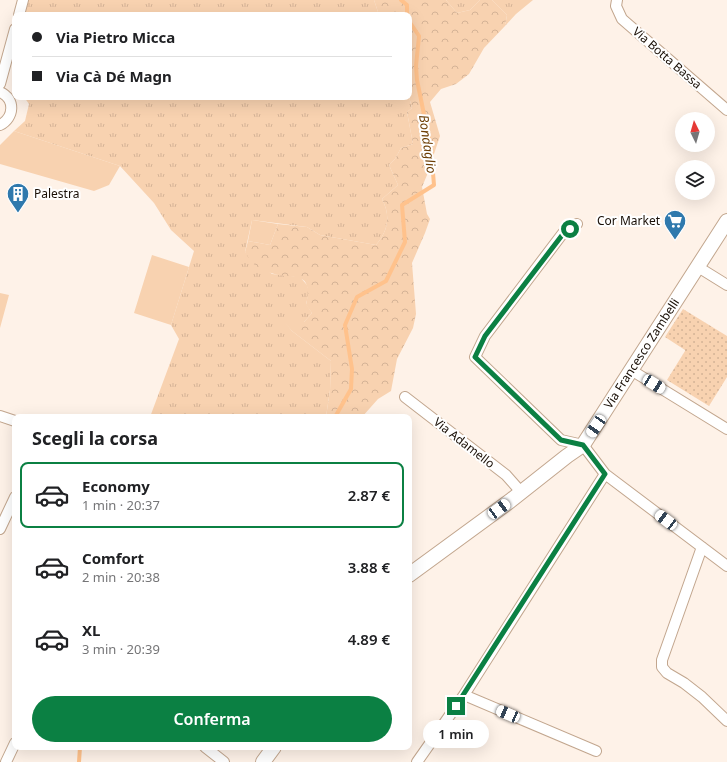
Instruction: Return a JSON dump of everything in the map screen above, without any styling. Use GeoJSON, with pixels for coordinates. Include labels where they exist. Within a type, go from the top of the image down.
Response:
{"type":"FeatureCollection","features":[{"type":"Feature","properties":{"kind":"main road","name":"Via Francesco Zambelli"},"geometry":{"type":"LineString","coordinates":[[412,573],[583,445],[727,221]]}},
{"type":"Feature","properties":{"kind":"main road"},"geometry":{"type":"LineString","coordinates":[[263,762],[272,750]]}},
{"type":"Feature","properties":{"kind":"street"},"geometry":{"type":"LineString","coordinates":[[20,12],[23,0]]}},
{"type":"Feature","properties":{"kind":"street","name":"Via Botta Bassa"},"geometry":{"type":"LineString","coordinates":[[616,0],[616,6],[622,19],[727,110]]}},
{"type":"Feature","properties":{"kind":"street"},"geometry":{"type":"LineString","coordinates":[[0,84],[12,40]]}},
{"type":"Feature","properties":{"kind":"street"},"geometry":{"type":"LineString","coordinates":[[0,92],[8,97],[12,108],[9,119],[0,125]]}},
{"type":"Feature","properties":{"kind":"street"},"geometry":{"type":"LineString","coordinates":[[577,224],[563,234],[485,336],[475,357],[561,440],[583,445],[605,474],[727,566]]}},
{"type":"Feature","properties":{"kind":"street"},"geometry":{"type":"LineString","coordinates":[[698,267],[727,285]]}},
{"type":"Feature","properties":{"kind":"street"},"geometry":{"type":"LineString","coordinates":[[631,370],[727,429]]}},
{"type":"Feature","properties":{"kind":"street","name":"Via Adamello"},"geometry":{"type":"LineString","coordinates":[[405,397],[506,475],[521,492]]}},
{"type":"Feature","properties":{"kind":"street"},"geometry":{"type":"LineString","coordinates":[[0,416],[12,419]]}},
{"type":"Feature","properties":{"kind":"street"},"geometry":{"type":"LineString","coordinates":[[418,762],[464,695],[605,474]]}},
{"type":"Feature","properties":{"kind":"street"},"geometry":{"type":"LineString","coordinates":[[0,529],[12,503]]}},
{"type":"Feature","properties":{"kind":"street"},"geometry":{"type":"LineString","coordinates":[[702,547],[662,660],[662,668],[667,673],[702,696],[727,721]]}},
{"type":"Feature","properties":{"kind":"street"},"geometry":{"type":"LineString","coordinates":[[464,695],[596,751]]}},
{"type":"Feature","properties":{"kind":"street"},"geometry":{"type":"LineString","coordinates":[[6,762],[12,749]]}},
{"type":"Feature","properties":{"kind":"street"},"geometry":{"type":"LineString","coordinates":[[209,750],[224,762]]}},
{"type":"Feature","properties":{"kind":"green space"},"geometry":{"type":"Polygon","coordinates":[[[28,0],[374,0],[378,12],[25,12],[28,0]]]}},
{"type":"Feature","properties":{"kind":"green space"},"geometry":{"type":"Polygon","coordinates":[[[374,0],[446,0],[457,13],[470,10],[480,0],[492,0],[507,15],[505,26],[484,48],[469,74],[456,84],[441,89],[430,102],[440,136],[422,187],[427,214],[430,219],[412,263],[416,314],[413,328],[397,359],[391,391],[378,399],[365,414],[326,414],[330,390],[331,361],[292,331],[284,322],[304,322],[312,313],[306,305],[308,293],[307,286],[300,278],[279,275],[258,268],[245,252],[248,241],[270,245],[278,224],[307,227],[320,235],[376,245],[380,240],[386,229],[387,223],[387,211],[382,199],[398,185],[389,165],[395,159],[401,148],[413,144],[407,112],[412,108],[410,100],[412,100],[412,12],[378,12],[374,0]]]}},
{"type":"Feature","properties":{"kind":"green space"},"geometry":{"type":"Polygon","coordinates":[[[446,0],[480,0],[470,10],[457,13],[446,0]]]}},
{"type":"Feature","properties":{"kind":"green space"},"geometry":{"type":"Polygon","coordinates":[[[492,0],[533,0],[516,14],[505,26],[507,15],[492,0]]]}},
{"type":"Feature","properties":{"kind":"green space"},"geometry":{"type":"Polygon","coordinates":[[[26,100],[410,100],[412,108],[407,112],[413,144],[401,148],[395,159],[389,165],[398,185],[382,199],[387,211],[387,223],[386,229],[376,245],[320,235],[307,227],[252,220],[245,252],[272,274],[300,277],[307,285],[309,292],[306,304],[312,313],[304,322],[285,322],[292,331],[331,361],[330,390],[326,414],[151,414],[179,339],[171,325],[194,251],[171,230],[154,203],[120,166],[14,131],[25,121],[29,104],[26,100]]]}},
{"type":"Feature","properties":{"kind":"green space"},"geometry":{"type":"Polygon","coordinates":[[[14,131],[120,166],[109,185],[94,191],[0,164],[0,145],[14,131]]]}},
{"type":"Feature","properties":{"kind":"green space"},"geometry":{"type":"Polygon","coordinates":[[[252,220],[278,224],[270,245],[248,241],[252,220]]]}},
{"type":"Feature","properties":{"kind":"green space"},"geometry":{"type":"Polygon","coordinates":[[[152,255],[189,267],[171,325],[134,313],[152,255]]]}},
{"type":"Feature","properties":{"kind":"green space"},"geometry":{"type":"Polygon","coordinates":[[[0,293],[9,295],[0,328],[0,293]]]}},
{"type":"Feature","properties":{"kind":"green space"},"geometry":{"type":"Polygon","coordinates":[[[683,309],[727,336],[727,377],[709,406],[667,380],[685,350],[665,337],[683,309]]]}},
{"type":"Feature","properties":{"kind":"waterway","name":"Bondaglio"},"geometry":{"type":"LineString","coordinates":[[401,0],[407,5],[407,12]]}},
{"type":"Feature","properties":{"kind":"waterway","name":"Bondaglio"},"geometry":{"type":"LineString","coordinates":[[337,414],[351,389],[352,369],[345,325],[357,297],[386,281],[405,242],[402,205],[434,185],[431,149],[417,80],[416,66],[419,36],[412,26]]}},
{"type":"Feature","properties":{"kind":"waterway","name":"Bondaglio"},"geometry":{"type":"LineString","coordinates":[[79,762],[80,750]]}},
{"type":"Feature","properties":{"kind":"place","name":"Palestra"},"geometry":{"type":"Point","coordinates":[18,214]}},
{"type":"Feature","properties":{"kind":"place","name":"Cor Market"},"geometry":{"type":"Point","coordinates":[675,240]}},
{"type":"Feature","properties":{"kind":"route"},"geometry":{"type":"LineString","coordinates":[[456,706],[605,474],[583,445],[561,440],[475,357],[485,336],[563,234],[570,229]]}}]}
